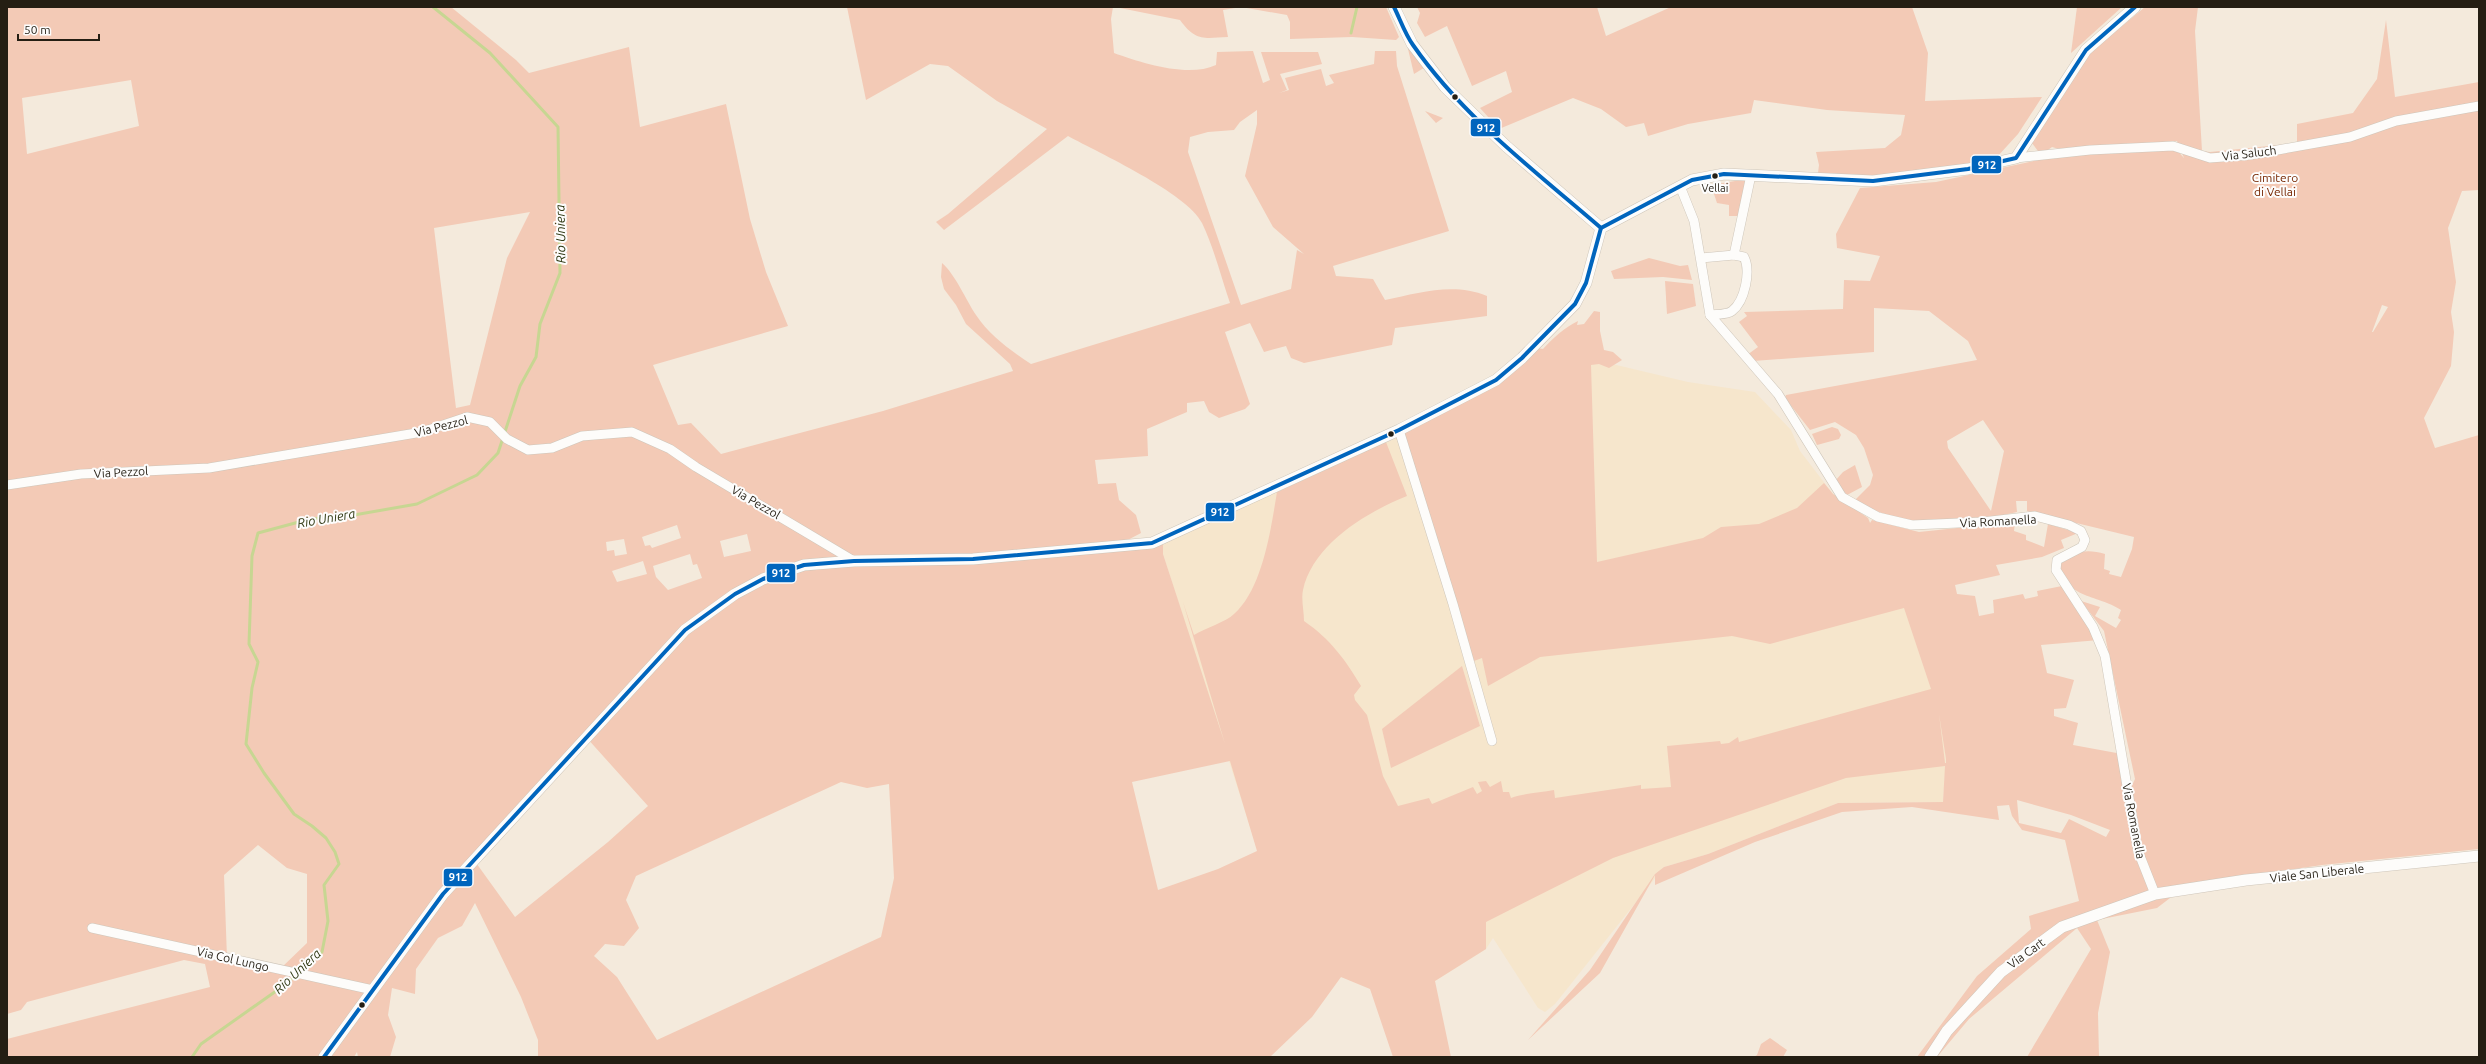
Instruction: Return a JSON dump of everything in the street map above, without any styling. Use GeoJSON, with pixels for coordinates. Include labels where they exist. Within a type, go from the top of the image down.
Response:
{"type":"FeatureCollection","features":[{"type":"Feature","properties":{"kind":"street"},"geometry":{"type":"LineString","coordinates":[[1394,7],[1412,44],[1445,88],[1506,146],[1601,228]]}},
{"type":"Feature","properties":{"kind":"street"},"geometry":{"type":"LineString","coordinates":[[324,1057],[443,894],[685,630],[735,594],[763,579],[804,565],[854,561],[973,559],[1152,543],[1399,430],[1496,380],[1575,304],[1586,283],[1601,228],[1692,180],[1724,174],[1873,181],[1968,169],[2016,158],[2086,50],[2135,7]]}},
{"type":"Feature","properties":{"kind":"street","name":"Via Saluch"},"geometry":{"type":"LineString","coordinates":[[2016,158],[2090,150],[2173,146],[2210,158],[2250,155],[2350,136],[2396,121],[2479,106]]}},
{"type":"Feature","properties":{"kind":"street"},"geometry":{"type":"LineString","coordinates":[[1734,255],[1751,175]]}},
{"type":"Feature","properties":{"kind":"street"},"geometry":{"type":"LineString","coordinates":[[1680,186],[1694,221],[1710,314],[1730,312],[1743,296],[1747,264],[1744,257],[1734,255],[1701,258]]}},
{"type":"Feature","properties":{"kind":"street","name":"Via Romanella"},"geometry":{"type":"LineString","coordinates":[[1710,314],[1778,394],[1842,497],[1878,517],[1912,525],[1982,522],[2035,516],[2069,525],[2081,531],[2085,540],[2082,547],[2057,560],[2056,570],[2093,627],[2105,656],[2138,851],[2155,894]]}},
{"type":"Feature","properties":{"kind":"street","name":"Via Pezzol"},"geometry":{"type":"LineString","coordinates":[[7,485],[81,474],[209,468],[422,432],[467,417],[490,422],[507,439],[528,450],[552,448],[582,436],[632,432],[670,449],[696,467],[854,561]]}},
{"type":"Feature","properties":{"kind":"street"},"geometry":{"type":"LineString","coordinates":[[1399,430],[1453,604],[1492,741]]}},
{"type":"Feature","properties":{"kind":"street","name":"Viale San Liberale"},"geometry":{"type":"LineString","coordinates":[[2155,894],[2246,880],[2479,856]]}},
{"type":"Feature","properties":{"kind":"street","name":"Via Cart"},"geometry":{"type":"LineString","coordinates":[[1930,1057],[1946,1030],[2001,972],[2056,931],[2062,927],[2155,894]]}},
{"type":"Feature","properties":{"kind":"street","name":"Via Col Lungo"},"geometry":{"type":"LineString","coordinates":[[92,928],[373,990]]}},
{"type":"Feature","properties":{"kind":"shaded area"},"geometry":{"type":"Polygon","coordinates":[[[1591,359],[1688,382],[1755,392],[1791,430],[1800,451],[1833,494],[1868,518],[1920,646],[1939,707],[1946,759],[1943,802],[1838,803],[1708,854],[1664,867],[1555,1004],[1545,1012],[1538,1008],[1493,938],[1486,949],[1435,981],[1332,977],[1303,993],[1163,554],[1163,542],[1401,436],[1407,430],[1591,359]]]}},
{"type":"Feature","properties":{"kind":"green space","name":"Cimitero di Vellai"},"geometry":{"type":"Polygon","coordinates":[[[7,7],[451,7],[516,60],[529,73],[629,47],[640,127],[726,104],[750,219],[766,272],[788,326],[653,365],[678,425],[691,423],[721,454],[883,411],[1013,371],[1010,364],[966,324],[956,305],[944,289],[941,277],[942,263],[951,274],[976,315],[988,330],[1008,348],[1031,364],[1230,303],[1214,252],[1202,223],[1193,211],[1179,199],[1141,175],[1068,136],[944,230],[936,222],[948,214],[1047,129],[997,101],[948,66],[930,64],[866,100],[847,7],[1113,7],[1111,19],[1114,53],[1151,65],[1179,70],[1192,70],[1205,69],[1216,65],[1217,52],[1253,51],[1263,83],[1270,80],[1261,52],[1318,52],[1322,64],[1280,74],[1287,90],[1279,93],[1289,90],[1285,78],[1321,69],[1326,86],[1334,83],[1329,75],[1374,64],[1375,51],[1396,51],[1397,66],[1449,231],[1333,266],[1336,276],[1373,279],[1385,300],[1436,290],[1449,289],[1474,292],[1487,296],[1487,316],[1395,328],[1392,345],[1304,363],[1291,358],[1286,346],[1264,352],[1250,323],[1225,332],[1250,404],[1245,409],[1219,418],[1209,412],[1204,401],[1187,403],[1187,412],[1147,429],[1148,456],[1095,460],[1098,484],[1116,483],[1119,500],[1136,515],[1141,533],[1122,543],[982,554],[1163,542],[1163,554],[1225,744],[1183,602],[1194,635],[1234,614],[1244,603],[1259,573],[1272,523],[1277,492],[1386,442],[1407,496],[1375,511],[1344,532],[1330,544],[1318,558],[1309,573],[1302,594],[1302,601],[1304,621],[1329,642],[1349,667],[1361,686],[1354,695],[1355,700],[1367,715],[1383,776],[1398,806],[1429,798],[1432,804],[1473,787],[1477,794],[1482,791],[1478,782],[1486,781],[1490,787],[1501,781],[1503,792],[1509,792],[1511,798],[1554,790],[1555,798],[1641,785],[1641,789],[1671,787],[1667,746],[1720,741],[1721,744],[1729,743],[1738,737],[1739,742],[1931,689],[1904,608],[1770,644],[1732,636],[1540,657],[1488,686],[1482,658],[1474,661],[1404,436],[1407,430],[1537,348],[1543,349],[1568,327],[1578,321],[1577,325],[1584,324],[1594,311],[1600,312],[1600,331],[1604,350],[1613,352],[1622,360],[1609,368],[1599,364],[1591,365],[1597,562],[1703,538],[1721,527],[1759,524],[1797,508],[1824,483],[1833,494],[1868,518],[1870,523],[1872,520],[1919,532],[2015,522],[2014,531],[2026,535],[2026,540],[2044,547],[2048,524],[2078,533],[2061,540],[2064,548],[2042,557],[1996,565],[2000,575],[1955,585],[1957,594],[1975,596],[1979,616],[1994,613],[1993,600],[2023,594],[2025,599],[2038,596],[2037,591],[2062,586],[2099,640],[2041,645],[2047,673],[2074,680],[2066,708],[2054,709],[2054,716],[2078,723],[2073,745],[2122,754],[2129,792],[2135,779],[2104,631],[2081,601],[2100,607],[2095,616],[2116,628],[2121,620],[2118,618],[2121,610],[2112,605],[2082,594],[2074,589],[2067,582],[2062,573],[2060,561],[2076,553],[2087,551],[2105,554],[2104,569],[2110,571],[2109,574],[2121,577],[2132,549],[2134,537],[2027,511],[2027,501],[2016,501],[2017,512],[1980,520],[1911,523],[1879,512],[1854,501],[1870,485],[1873,475],[1864,448],[1856,435],[1835,422],[1810,430],[1785,398],[1786,395],[1977,360],[1968,341],[1929,311],[1874,308],[1874,352],[1753,361],[1747,355],[1758,347],[1739,322],[1747,316],[1744,312],[1843,309],[1844,280],[1870,281],[1880,256],[1837,248],[1836,234],[1860,188],[1936,182],[2043,159],[2155,148],[2176,149],[2184,158],[2177,141],[2059,149],[2052,147],[2041,155],[2032,143],[2091,52],[2145,7],[2198,7],[2195,31],[2202,151],[2210,152],[2297,143],[2297,124],[2353,113],[2377,79],[2386,20],[2395,97],[2479,82],[2479,190],[2462,191],[2448,228],[2456,282],[2451,312],[2454,332],[2451,366],[2424,418],[2435,448],[2479,435],[2479,849],[2322,865],[2187,885],[2157,908],[2097,920],[2110,952],[2098,1013],[2099,1057],[2027,1057],[2091,949],[2077,928],[1969,1019],[1937,1057],[1917,1057],[1977,976],[2031,929],[2029,916],[2079,901],[2065,840],[2022,830],[2012,816],[2009,805],[1997,806],[1999,820],[1912,807],[1842,812],[1755,842],[1655,885],[1655,875],[1600,973],[1528,1040],[1590,970],[1655,874],[1664,867],[1708,854],[1838,803],[1943,802],[1945,766],[1846,778],[1613,858],[1486,922],[1486,949],[1435,981],[1451,1057],[1393,1057],[1370,989],[1341,977],[1312,1017],[1270,1057],[538,1057],[538,1040],[521,997],[475,903],[462,926],[438,938],[416,969],[415,994],[392,988],[388,1015],[396,1037],[390,1057],[358,1057],[357,1052],[354,1057],[7,1057],[7,1039],[210,987],[205,964],[184,960],[27,1002],[21,1010],[7,1014],[7,7]],[[131,80],[22,98],[27,154],[139,126],[131,80]],[[1257,110],[1240,122],[1234,130],[1208,132],[1190,137],[1188,152],[1241,305],[1291,289],[1297,250],[1304,254],[1273,227],[1245,176],[1257,124],[1257,110]],[[530,212],[434,228],[456,408],[470,405],[507,258],[530,212]],[[2382,305],[2372,332],[2373,332],[2388,307],[2382,305]],[[1983,420],[1947,441],[1948,448],[1991,511],[2004,451],[1983,420]],[[677,525],[642,537],[645,546],[650,545],[652,548],[681,538],[677,525]],[[747,534],[720,541],[724,557],[751,551],[747,534]],[[624,539],[606,542],[607,551],[614,550],[615,556],[627,554],[624,539]],[[690,554],[653,566],[656,577],[668,590],[702,578],[697,564],[693,565],[690,554]],[[926,557],[816,559],[783,565],[744,584],[735,594],[804,565],[926,557]],[[643,561],[612,571],[617,582],[647,574],[643,561]],[[1939,714],[1945,763],[1946,759],[1939,714]],[[586,737],[474,860],[515,917],[608,842],[648,806],[586,737]],[[1230,761],[1132,782],[1158,890],[1218,869],[1257,851],[1230,761]],[[841,782],[636,876],[626,900],[639,928],[624,946],[605,944],[594,956],[617,977],[657,1040],[881,937],[894,878],[889,784],[867,788],[841,782]],[[2017,800],[2019,823],[2061,833],[2069,819],[2106,837],[2110,830],[2071,815],[2017,800]],[[258,845],[224,875],[227,958],[280,969],[307,943],[307,874],[287,868],[258,845]]]}},
{"type":"Feature","properties":{"kind":"green space"},"geometry":{"type":"Polygon","coordinates":[[[1115,7],[1241,7],[1223,10],[1228,37],[1206,38],[1191,32],[1180,20],[1115,7]]]}},
{"type":"Feature","properties":{"kind":"green space"},"geometry":{"type":"Polygon","coordinates":[[[1241,7],[1386,7],[1399,37],[1396,40],[1352,37],[1290,39],[1290,22],[1287,15],[1241,7]]]}},
{"type":"Feature","properties":{"kind":"green space"},"geometry":{"type":"Polygon","coordinates":[[[1417,7],[1597,7],[1606,36],[1671,7],[1912,7],[1928,53],[1925,101],[2042,97],[2018,134],[1997,157],[1968,165],[1863,178],[1818,173],[1819,165],[1816,152],[1885,148],[1901,135],[1905,115],[1827,110],[1754,100],[1751,113],[1688,124],[1648,136],[1644,123],[1626,127],[1601,109],[1573,98],[1499,129],[1480,108],[1512,92],[1506,71],[1472,86],[1447,26],[1425,37],[1417,23],[1420,13],[1417,7]]]}},
{"type":"Feature","properties":{"kind":"green space"},"geometry":{"type":"Polygon","coordinates":[[[2077,7],[2122,7],[2071,53],[2077,7]]]}},
{"type":"Feature","properties":{"kind":"green space"},"geometry":{"type":"Polygon","coordinates":[[[1410,48],[1427,66],[1414,74],[1408,49],[1410,48]]]}},
{"type":"Feature","properties":{"kind":"green space"},"geometry":{"type":"Polygon","coordinates":[[[1425,111],[1443,118],[1436,123],[1425,111]]]}},
{"type":"Feature","properties":{"kind":"green space"},"geometry":{"type":"Polygon","coordinates":[[[1741,180],[1745,181],[1745,185],[1739,216],[1729,216],[1729,205],[1717,203],[1711,185],[1741,180]]]}},
{"type":"Feature","properties":{"kind":"green space"},"geometry":{"type":"Polygon","coordinates":[[[1649,258],[1680,266],[1688,265],[1692,280],[1663,277],[1614,279],[1611,271],[1649,258]]]}},
{"type":"Feature","properties":{"kind":"green space"},"geometry":{"type":"Polygon","coordinates":[[[1665,281],[1693,284],[1696,306],[1667,314],[1665,281]]]}},
{"type":"Feature","properties":{"kind":"green space"},"geometry":{"type":"Polygon","coordinates":[[[1832,427],[1838,429],[1841,435],[1839,439],[1817,445],[1812,434],[1832,427]]]}},
{"type":"Feature","properties":{"kind":"green space"},"geometry":{"type":"Polygon","coordinates":[[[1855,465],[1862,487],[1847,495],[1835,481],[1843,472],[1855,465]]]}},
{"type":"Feature","properties":{"kind":"green space"},"geometry":{"type":"Polygon","coordinates":[[[1462,666],[1480,726],[1391,768],[1382,729],[1462,666]]]}},
{"type":"Feature","properties":{"kind":"green space"},"geometry":{"type":"Polygon","coordinates":[[[1770,1038],[1787,1050],[1783,1057],[1754,1057],[1757,1055],[1761,1044],[1770,1038]]]}},
{"type":"Feature","properties":{"kind":"waterway","name":"Rio Uniera"},"geometry":{"type":"LineString","coordinates":[[192,1057],[201,1044],[286,984],[322,952],[328,921],[324,885],[339,864],[335,852],[326,838],[294,814],[264,773],[246,744],[252,688],[258,662],[249,644],[252,556],[258,533],[310,519],[354,515],[417,504],[477,475],[498,453],[520,386],[536,357],[540,324],[560,273],[558,127],[490,53],[433,7]]}},
{"type":"Feature","properties":{"kind":"waterway"},"geometry":{"type":"LineString","coordinates":[[1351,33],[1357,7]]}},
{"type":"Feature","properties":{"kind":"transit line","name":"912"},"geometry":{"type":"LineString","coordinates":[[1394,7],[1410,41],[1454,96],[1501,142],[1601,228]]}},
{"type":"Feature","properties":{"kind":"transit line","name":"912"},"geometry":{"type":"LineString","coordinates":[[324,1057],[443,894],[685,630],[735,594],[763,579],[804,565],[854,561],[973,559],[1152,543],[1399,430],[1496,380],[1522,358],[1575,304],[1586,283],[1601,228],[1692,180],[1724,174],[1873,181],[1968,169],[2016,158],[2086,50],[2135,7]]}},
{"type":"Feature","properties":{"kind":"place","name":"Vellai"},"geometry":{"type":"Point","coordinates":[1715,176]}}]}
